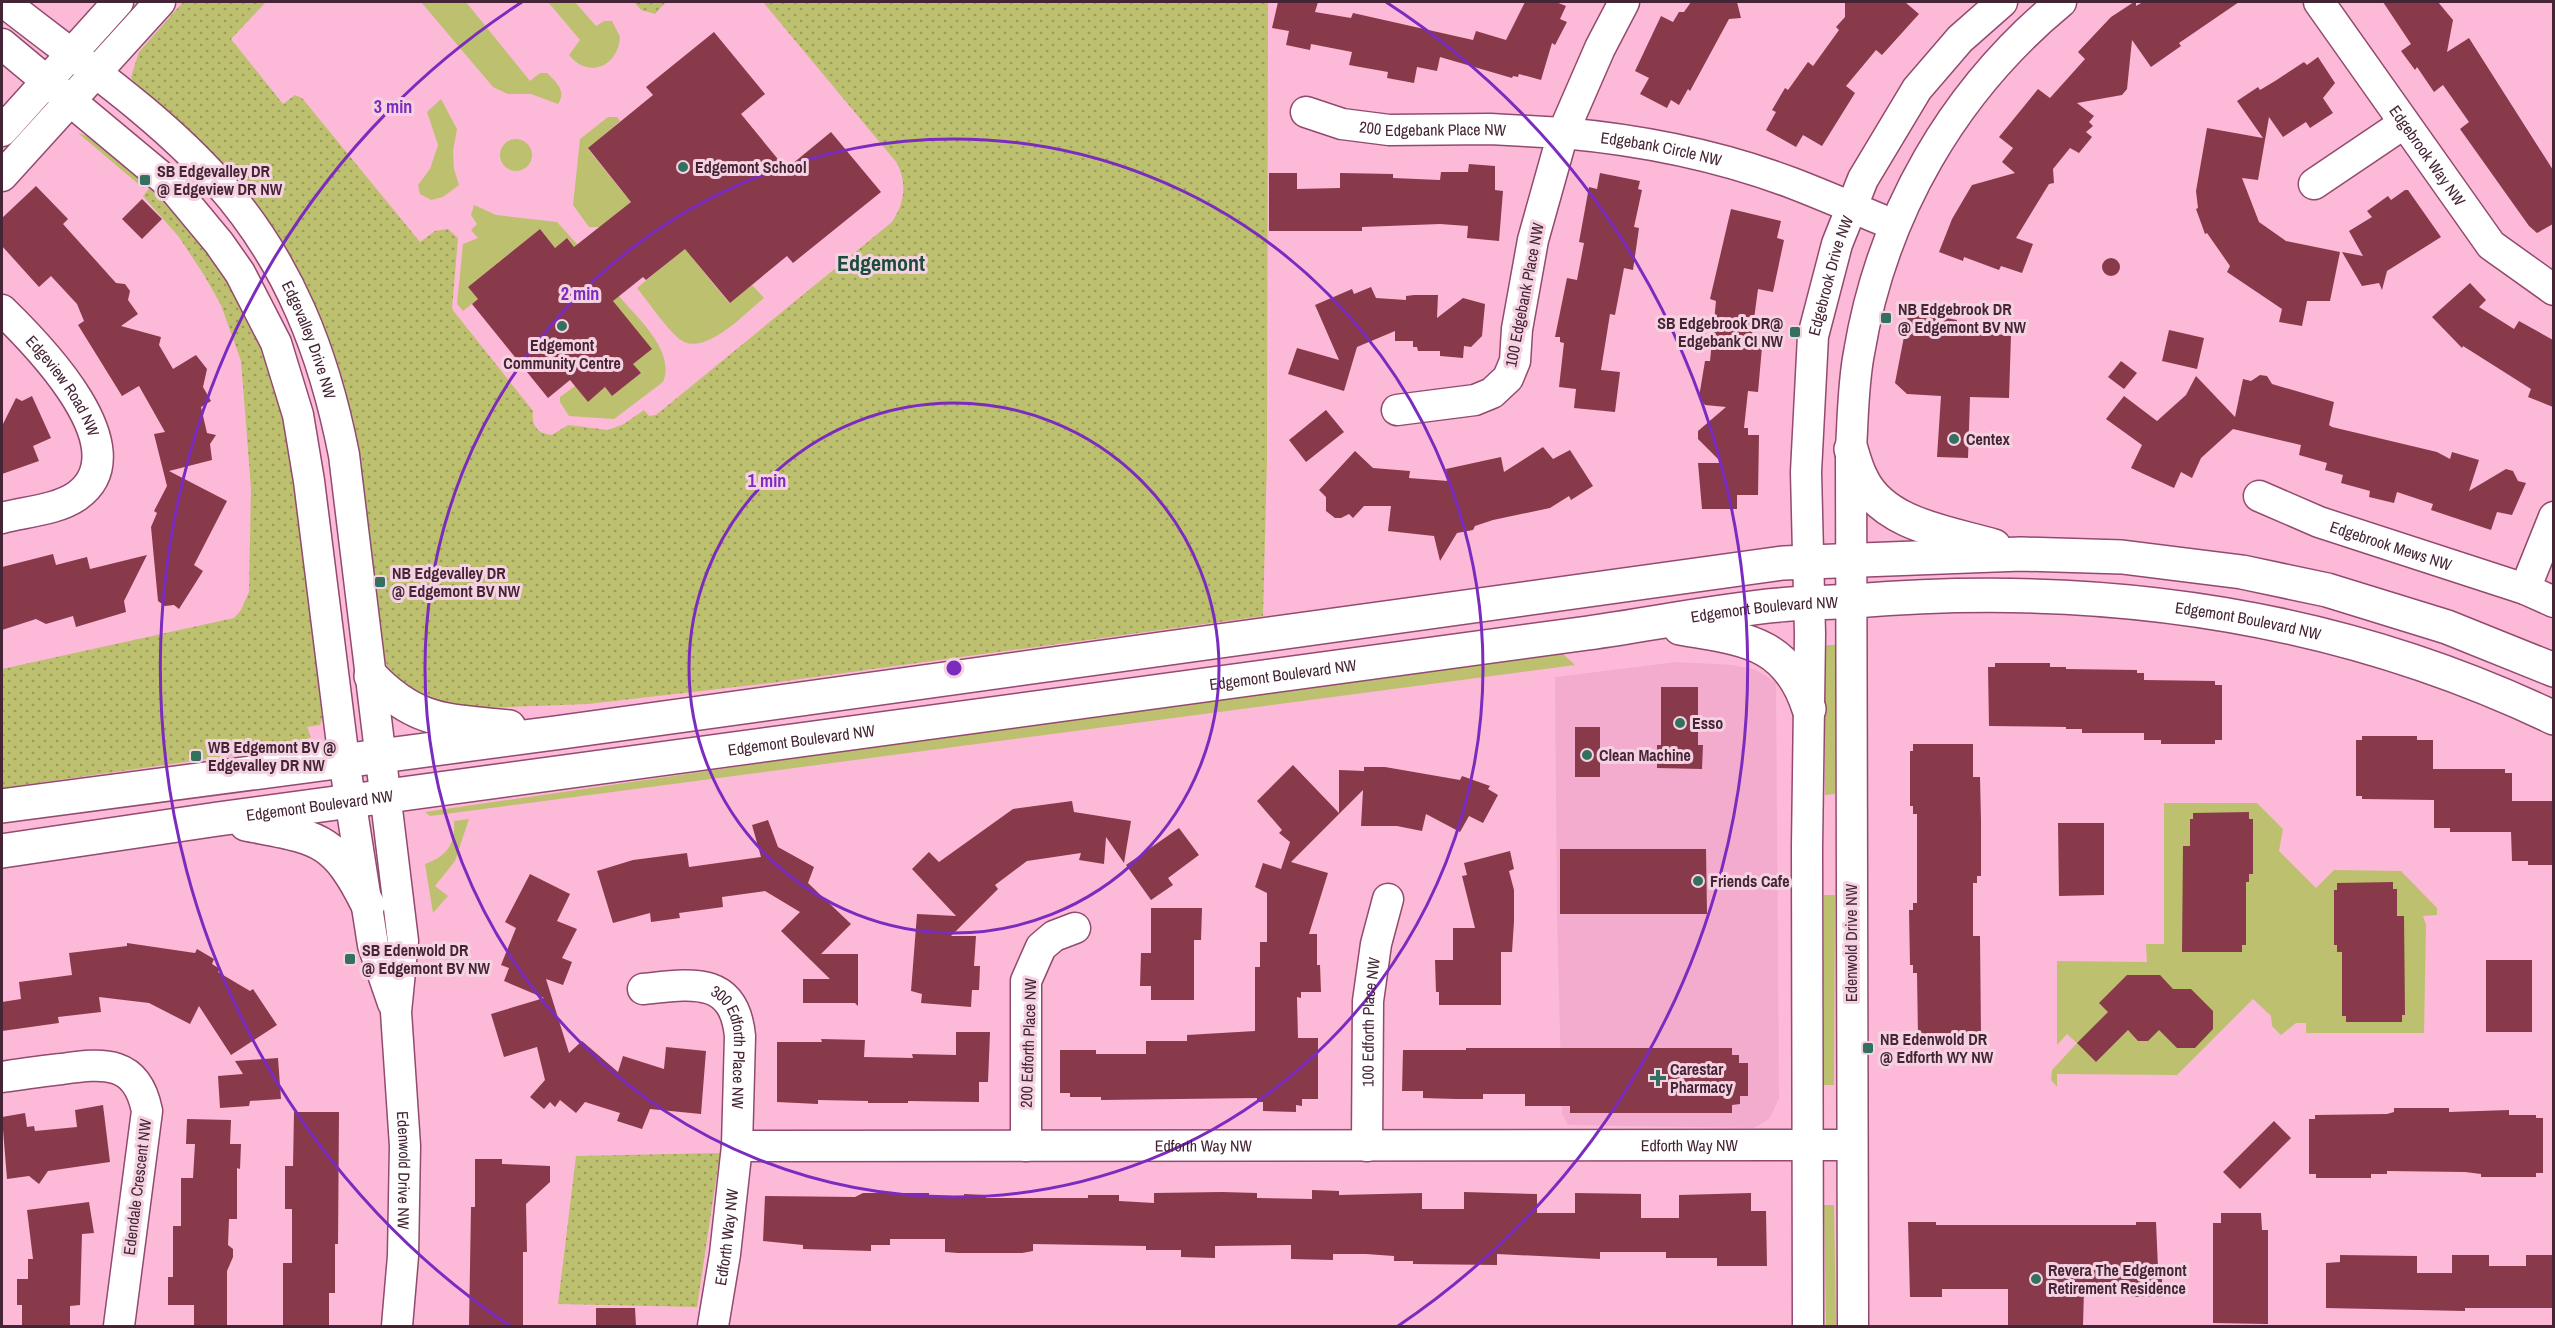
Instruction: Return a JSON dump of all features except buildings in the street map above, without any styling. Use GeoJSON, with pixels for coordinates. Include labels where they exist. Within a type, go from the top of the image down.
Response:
{"type":"FeatureCollection","features":[{"type":"Feature","properties":{"kind":"main road"},"geometry":{"type":"LineString","coordinates":[[1851,448],[1862,479],[1886,509],[1917,523],[2021,554]]}},
{"type":"Feature","properties":{"kind":"main road"},"geometry":{"type":"LineString","coordinates":[[2,806],[555,733],[1759,567],[1851,560],[2021,554],[2122,557],[2242,572],[2316,588],[2447,627],[2553,670]]}},
{"type":"Feature","properties":{"kind":"main road","name":"Edgemont Boulevard NW"},"geometry":{"type":"LineString","coordinates":[[2,851],[351,800],[1658,623],[1758,607],[1961,594],[2088,597],[2175,606],[2315,632],[2437,669],[2553,718]]}},
{"type":"Feature","properties":{"kind":"main road"},"geometry":{"type":"LineString","coordinates":[[1658,623],[1744,639],[1766,648],[1778,656],[1796,677],[1809,709]]}},
{"type":"Feature","properties":{"kind":"main road"},"geometry":{"type":"LineString","coordinates":[[371,676],[402,705],[426,716],[555,733]]}},
{"type":"Feature","properties":{"kind":"main road"},"geometry":{"type":"LineString","coordinates":[[218,819],[311,836],[328,846],[353,875],[368,905]]}},
{"type":"Feature","properties":{"kind":"street","name":"Edgevalley Drive NW"},"geometry":{"type":"LineString","coordinates":[[4,2],[164,130],[219,183],[252,225],[282,273],[306,319],[328,381],[344,455],[385,796]]}},
{"type":"Feature","properties":{"kind":"street"},"geometry":{"type":"LineString","coordinates":[[2,131],[118,2]]}},
{"type":"Feature","properties":{"kind":"street"},"geometry":{"type":"LineString","coordinates":[[2,176],[160,2]]}},
{"type":"Feature","properties":{"kind":"street"},"geometry":{"type":"LineString","coordinates":[[1563,132],[1600,48],[1624,2]]}},
{"type":"Feature","properties":{"kind":"street","name":"Edgebrook Drive NW"},"geometry":{"type":"LineString","coordinates":[[1810,603],[1806,472],[1813,336],[1837,244],[1863,179],[1917,89],[1960,39],[2002,2]]}},
{"type":"Feature","properties":{"kind":"street"},"geometry":{"type":"LineString","coordinates":[[1851,560],[1851,448],[1858,355],[1874,285],[1894,225],[1942,134],[1970,93],[2025,31],[2061,2]]}},
{"type":"Feature","properties":{"kind":"street","name":"Edgebrook Way NW"},"geometry":{"type":"LineString","coordinates":[[2319,2],[2403,124],[2491,245],[2553,290]]}},
{"type":"Feature","properties":{"kind":"street","name":"Edgevalley Drive NW"},"geometry":{"type":"LineString","coordinates":[[2,44],[170,184],[240,273],[276,343],[298,415],[309,481],[351,800]]}},
{"type":"Feature","properties":{"kind":"street","name":"200 Edgebank Place NW"},"geometry":{"type":"LineString","coordinates":[[1306,112],[1342,124],[1389,130],[1490,129],[1563,132]]}},
{"type":"Feature","properties":{"kind":"street"},"geometry":{"type":"LineString","coordinates":[[2314,184],[2403,124]]}},
{"type":"Feature","properties":{"kind":"street","name":"Edgebank Circle NW"},"geometry":{"type":"LineString","coordinates":[[1563,132],[1648,143],[1704,156],[1793,183],[1894,225]]}},
{"type":"Feature","properties":{"kind":"street","name":"100 Edgebank Place NW"},"geometry":{"type":"LineString","coordinates":[[1397,410],[1475,400],[1492,393],[1508,378],[1515,361],[1517,329],[1533,240],[1563,132]]}},
{"type":"Feature","properties":{"kind":"street","name":"Edgeview Road NW"},"geometry":{"type":"LineString","coordinates":[[2,310],[56,369],[93,431],[100,458],[95,475],[75,498],[2,518]]}},
{"type":"Feature","properties":{"kind":"street","name":"Edgebrook Mews NW"},"geometry":{"type":"LineString","coordinates":[[2259,496],[2319,522],[2525,589],[2553,602]]}},
{"type":"Feature","properties":{"kind":"street"},"geometry":{"type":"LineString","coordinates":[[2525,589],[2553,517]]}},
{"type":"Feature","properties":{"kind":"street","name":"Edenwold Drive NW"},"geometry":{"type":"LineString","coordinates":[[1851,560],[1853,1326]]}},
{"type":"Feature","properties":{"kind":"street"},"geometry":{"type":"LineString","coordinates":[[1808,1326],[1810,603]]}},
{"type":"Feature","properties":{"kind":"street","name":"Edenwold Drive NW"},"geometry":{"type":"LineString","coordinates":[[385,796],[403,941],[396,1012],[405,1146],[403,1256],[397,1326]]}},
{"type":"Feature","properties":{"kind":"street","name":"Edenwold Drive NW"},"geometry":{"type":"LineString","coordinates":[[351,800],[373,945],[396,1012]]}},
{"type":"Feature","properties":{"kind":"street","name":"100 Edforth Place NW"},"geometry":{"type":"LineString","coordinates":[[1367,1146],[1368,1001],[1376,944],[1388,899]]}},
{"type":"Feature","properties":{"kind":"street","name":"200 Edforth Place NW"},"geometry":{"type":"LineString","coordinates":[[1026,1146],[1026,981],[1041,947],[1054,936],[1076,928]]}},
{"type":"Feature","properties":{"kind":"street","name":"300 Edforth Place NW"},"geometry":{"type":"LineString","coordinates":[[643,989],[694,983],[715,990],[730,1003],[738,1019],[740,1036],[737,1146]]}},
{"type":"Feature","properties":{"kind":"street","name":"Edendale Crescent NW"},"geometry":{"type":"LineString","coordinates":[[2,1077],[97,1064],[118,1068],[133,1079],[143,1093],[147,1111],[119,1326]]}},
{"type":"Feature","properties":{"kind":"street","name":"Edforth Way NW"},"geometry":{"type":"LineString","coordinates":[[713,1326],[737,1146],[1851,1145]]}},
{"type":"Feature","properties":{"kind":"shaded area"},"geometry":{"type":"Polygon","coordinates":[[[1677,662],[1733,665],[1756,670],[1776,682],[1779,1099],[1769,1119],[1754,1128],[1568,1125],[1562,1113],[1557,914],[1555,677],[1677,662]]]}},
{"type":"Feature","properties":{"kind":"green space"},"geometry":{"type":"Polygon","coordinates":[[[183,2],[266,2],[231,39],[283,104],[295,95],[302,98],[420,242],[435,231],[448,229],[458,238],[452,309],[533,411],[536,428],[552,435],[568,425],[608,430],[624,424],[644,410],[649,416],[656,415],[892,222],[900,208],[903,185],[897,163],[763,2],[1268,2],[1267,459],[1263,616],[771,683],[588,704],[453,709],[417,699],[388,670],[277,236],[217,160],[186,129],[143,95],[131,77],[139,52],[183,2]]]}},
{"type":"Feature","properties":{"kind":"green space"},"geometry":{"type":"Polygon","coordinates":[[[421,2],[466,2],[530,81],[540,73],[547,73],[554,80],[561,91],[558,104],[531,94],[508,94],[493,87],[421,2]]]}},
{"type":"Feature","properties":{"kind":"green space"},"geometry":{"type":"Polygon","coordinates":[[[548,2],[575,2],[596,26],[604,21],[612,21],[620,37],[614,56],[601,66],[593,68],[585,67],[577,62],[569,55],[580,40],[548,2]]]}},
{"type":"Feature","properties":{"kind":"green space"},"geometry":{"type":"Polygon","coordinates":[[[634,2],[666,2],[655,14],[641,10],[634,2]]]}},
{"type":"Feature","properties":{"kind":"green space"},"geometry":{"type":"Polygon","coordinates":[[[441,99],[457,129],[453,151],[454,169],[459,185],[443,197],[431,200],[420,194],[418,185],[430,169],[438,145],[427,112],[441,99]]]}},
{"type":"Feature","properties":{"kind":"green space"},"geometry":{"type":"Polygon","coordinates":[[[608,117],[617,117],[620,121],[588,149],[626,196],[641,194],[600,227],[589,227],[573,205],[580,139],[608,117]]]}},
{"type":"Feature","properties":{"kind":"green space"},"geometry":{"type":"Polygon","coordinates":[[[78,133],[96,139],[135,170],[133,174],[146,185],[143,188],[78,133]]]}},
{"type":"Feature","properties":{"kind":"green space"},"geometry":{"type":"Polygon","coordinates":[[[516,139],[527,144],[532,155],[527,166],[516,171],[505,166],[500,155],[505,144],[516,139]]]}},
{"type":"Feature","properties":{"kind":"green space"},"geometry":{"type":"Polygon","coordinates":[[[152,185],[219,264],[269,358],[290,433],[322,718],[320,725],[307,727],[311,737],[291,747],[2,788],[2,669],[234,618],[241,610],[249,592],[251,488],[241,361],[221,305],[204,275],[179,237],[143,196],[152,185]]]}},
{"type":"Feature","properties":{"kind":"green space"},"geometry":{"type":"Polygon","coordinates":[[[474,205],[496,215],[557,222],[587,255],[583,258],[567,238],[555,248],[540,229],[468,287],[478,299],[463,311],[457,304],[463,244],[478,238],[471,230],[477,224],[471,215],[474,205]]]}},
{"type":"Feature","properties":{"kind":"green space"},"geometry":{"type":"Polygon","coordinates":[[[688,246],[694,260],[729,303],[752,285],[764,298],[723,332],[699,343],[688,343],[678,338],[637,288],[688,246]]]}},
{"type":"Feature","properties":{"kind":"green space"},"geometry":{"type":"Polygon","coordinates":[[[619,296],[660,347],[666,370],[663,382],[614,419],[569,416],[560,402],[560,397],[575,386],[588,402],[605,387],[612,396],[641,373],[633,364],[613,301],[619,296]]]}},
{"type":"Feature","properties":{"kind":"green space"},"geometry":{"type":"Polygon","coordinates":[[[1825,645],[1835,645],[1835,794],[1825,795],[1825,645]]]}},
{"type":"Feature","properties":{"kind":"green space"},"geometry":{"type":"Polygon","coordinates":[[[1563,654],[1575,665],[430,816],[425,812],[995,729],[1563,654]]]}},
{"type":"Feature","properties":{"kind":"green space"},"geometry":{"type":"Polygon","coordinates":[[[2164,803],[2257,803],[2283,829],[2279,851],[2316,888],[2334,870],[2401,871],[2437,908],[2437,915],[2423,916],[2426,925],[2424,1033],[2306,1033],[2306,1023],[2296,1023],[2281,1035],[2272,1026],[2271,1016],[2253,999],[2177,1075],[2057,1074],[2057,1087],[2051,1080],[2052,1070],[2077,1043],[2067,1034],[2057,1045],[2057,961],[2147,962],[2146,944],[2164,944],[2164,803]]]}},
{"type":"Feature","properties":{"kind":"green space"},"geometry":{"type":"Polygon","coordinates":[[[469,819],[455,861],[435,886],[448,896],[433,913],[425,864],[439,858],[448,848],[453,836],[454,821],[469,819]]]}},
{"type":"Feature","properties":{"kind":"green space"},"geometry":{"type":"Polygon","coordinates":[[[1824,895],[1835,895],[1834,1085],[1824,1085],[1824,895]]]}},
{"type":"Feature","properties":{"kind":"green space"},"geometry":{"type":"Polygon","coordinates":[[[720,1153],[697,1307],[558,1304],[576,1156],[720,1153]]]}},
{"type":"Feature","properties":{"kind":"green space"},"geometry":{"type":"Polygon","coordinates":[[[1824,1205],[1834,1205],[1836,1326],[1826,1326],[1824,1205]]]}},
{"type":"Feature","properties":{"kind":"place","name":"Edgemont School"},"geometry":{"type":"Point","coordinates":[683,167]}},
{"type":"Feature","properties":{"kind":"place","name":"SB Edgevalley DR @ Edgeview DR NW"},"geometry":{"type":"Point","coordinates":[145,180]}},
{"type":"Feature","properties":{"kind":"place","name":"NB Edgebrook DR @ Edgemont BV NW"},"geometry":{"type":"Point","coordinates":[1886,318]}},
{"type":"Feature","properties":{"kind":"place","name":"Edgemont Community Centre"},"geometry":{"type":"Point","coordinates":[562,326]}},
{"type":"Feature","properties":{"kind":"place","name":"SB Edgebrook DR@ Edgebank CI NW"},"geometry":{"type":"Point","coordinates":[1795,332]}},
{"type":"Feature","properties":{"kind":"place","name":"Centex"},"geometry":{"type":"Point","coordinates":[1954,439]}},
{"type":"Feature","properties":{"kind":"place","name":"NB Edgevalley DR @ Edgemont BV NW"},"geometry":{"type":"Point","coordinates":[380,582]}},
{"type":"Feature","properties":{"kind":"place","name":"Esso"},"geometry":{"type":"Point","coordinates":[1680,723]}},
{"type":"Feature","properties":{"kind":"place","name":"Clean Machine"},"geometry":{"type":"Point","coordinates":[1587,755]}},
{"type":"Feature","properties":{"kind":"place","name":"WB Edgemont BV @ Edgevalley DR NW"},"geometry":{"type":"Point","coordinates":[196,756]}},
{"type":"Feature","properties":{"kind":"place","name":"Friends Cafe"},"geometry":{"type":"Point","coordinates":[1698,881]}},
{"type":"Feature","properties":{"kind":"place","name":"SB Edenwold DR @ Edgemont BV NW"},"geometry":{"type":"Point","coordinates":[350,959]}},
{"type":"Feature","properties":{"kind":"place","name":"NB Edenwold DR @ Edforth WY NW"},"geometry":{"type":"Point","coordinates":[1868,1048]}},
{"type":"Feature","properties":{"kind":"place","name":"Carestar Pharmacy"},"geometry":{"type":"Point","coordinates":[1658,1078]}},
{"type":"Feature","properties":{"kind":"place","name":"Revera The Edgemont Retirement Residence"},"geometry":{"type":"Point","coordinates":[2036,1279]}},
{"type":"Feature","properties":{"kind":"district","name":"Edgemont"},"geometry":{"type":"Point","coordinates":[881,263]}}]}
